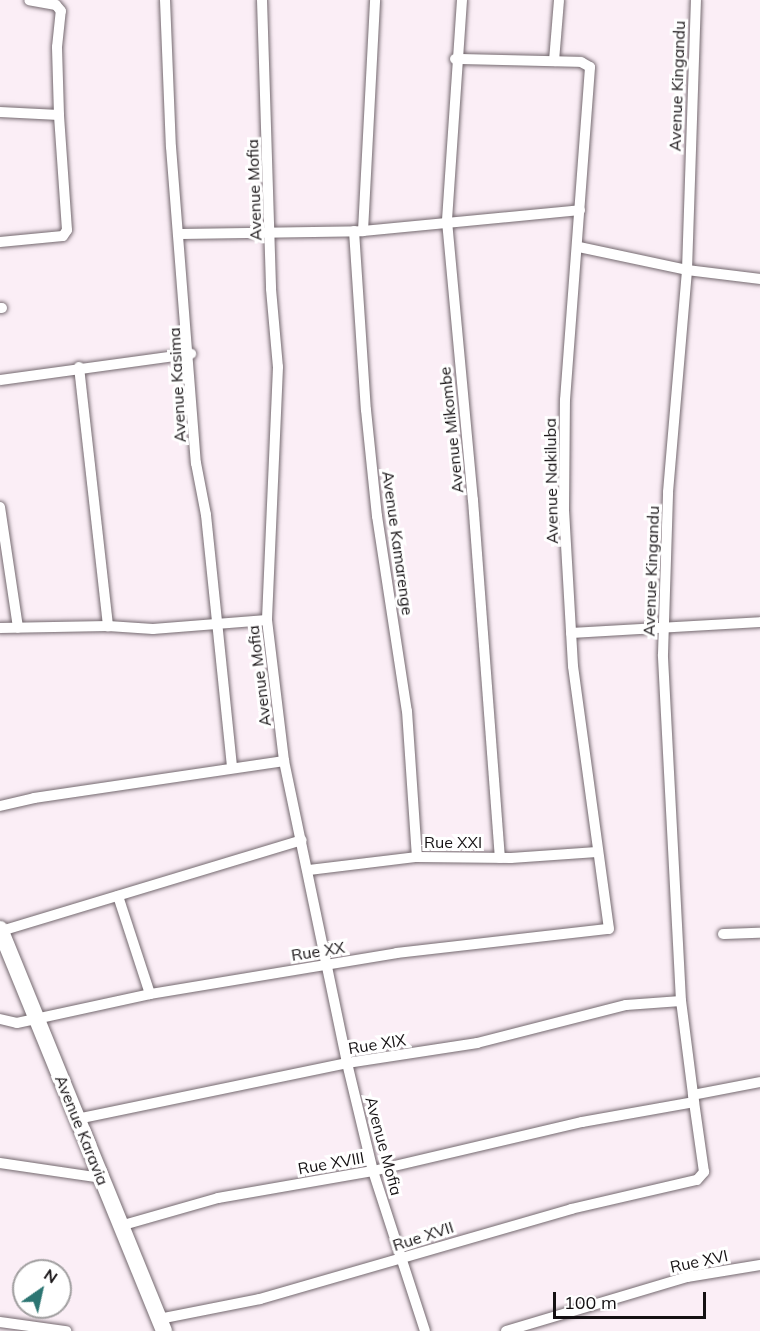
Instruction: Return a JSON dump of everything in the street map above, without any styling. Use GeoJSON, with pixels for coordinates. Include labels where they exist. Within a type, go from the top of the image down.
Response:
{"type":"FeatureCollection","features":[{"type":"Feature","properties":{"kind":"street"},"geometry":{"type":"LineString","coordinates":[[0,242],[63,236],[67,232],[59,115],[61,8],[29,0]]}},
{"type":"Feature","properties":{"kind":"street","name":"Avenue Kasima"},"geometry":{"type":"LineString","coordinates":[[165,0],[171,147],[191,354],[196,463],[206,515],[232,767]]}},
{"type":"Feature","properties":{"kind":"street","name":"Avenue Mofia"},"geometry":{"type":"LineString","coordinates":[[262,0],[270,235],[278,367],[267,620],[284,760],[309,870],[347,1063],[373,1171],[425,1331]]}},
{"type":"Feature","properties":{"kind":"street","name":"Avenue Kamarenge"},"geometry":{"type":"LineString","coordinates":[[375,0],[359,231],[366,410],[377,516],[406,711],[417,857]]}},
{"type":"Feature","properties":{"kind":"street","name":"Avenue Mikombe"},"geometry":{"type":"LineString","coordinates":[[462,0],[455,59],[447,221],[474,512],[500,858]]}},
{"type":"Feature","properties":{"kind":"street"},"geometry":{"type":"LineString","coordinates":[[455,59],[554,61],[559,0]]}},
{"type":"Feature","properties":{"kind":"street","name":"Avenue Kingandu"},"geometry":{"type":"LineString","coordinates":[[696,0],[687,270],[668,492],[666,626],[663,654],[681,1001],[704,1172],[697,1180]]}},
{"type":"Feature","properties":{"kind":"street","name":"Avenue Nakiluba"},"geometry":{"type":"LineString","coordinates":[[554,61],[581,62],[590,67],[579,248],[565,400],[564,511],[571,633],[608,930]]}},
{"type":"Feature","properties":{"kind":"street"},"geometry":{"type":"LineString","coordinates":[[0,112],[59,115]]}},
{"type":"Feature","properties":{"kind":"street"},"geometry":{"type":"LineString","coordinates":[[181,234],[270,235],[359,231],[580,210]]}},
{"type":"Feature","properties":{"kind":"street"},"geometry":{"type":"LineString","coordinates":[[579,248],[687,270],[760,279]]}},
{"type":"Feature","properties":{"kind":"street"},"geometry":{"type":"LineString","coordinates":[[0,380],[79,367],[191,354]]}},
{"type":"Feature","properties":{"kind":"street"},"geometry":{"type":"LineString","coordinates":[[79,367],[108,626]]}},
{"type":"Feature","properties":{"kind":"street"},"geometry":{"type":"LineString","coordinates":[[0,507],[18,627]]}},
{"type":"Feature","properties":{"kind":"street"},"geometry":{"type":"LineString","coordinates":[[0,628],[108,626],[153,629],[267,620]]}},
{"type":"Feature","properties":{"kind":"street"},"geometry":{"type":"LineString","coordinates":[[571,633],[760,622]]}},
{"type":"Feature","properties":{"kind":"street"},"geometry":{"type":"LineString","coordinates":[[0,806],[284,760]]}},
{"type":"Feature","properties":{"kind":"street"},"geometry":{"type":"LineString","coordinates":[[0,930],[302,840]]}},
{"type":"Feature","properties":{"kind":"street","name":"Rue XXI"},"geometry":{"type":"LineString","coordinates":[[309,870],[417,857],[500,858],[597,852]]}},
{"type":"Feature","properties":{"kind":"street"},"geometry":{"type":"LineString","coordinates":[[118,896],[150,994]]}},
{"type":"Feature","properties":{"kind":"street","name":"Avenue Karavia"},"geometry":{"type":"LineString","coordinates":[[0,930],[161,1325]]}},
{"type":"Feature","properties":{"kind":"street","name":"Rue XX"},"geometry":{"type":"LineString","coordinates":[[0,1020],[17,1023],[36,1020],[150,994],[327,964],[608,930]]}},
{"type":"Feature","properties":{"kind":"street"},"geometry":{"type":"LineString","coordinates":[[723,934],[760,933]]}},
{"type":"Feature","properties":{"kind":"street","name":"Rue XIX"},"geometry":{"type":"LineString","coordinates":[[77,1119],[347,1063],[477,1043],[626,1005],[681,1001]]}},
{"type":"Feature","properties":{"kind":"street"},"geometry":{"type":"LineString","coordinates":[[693,1099],[760,1082]]}},
{"type":"Feature","properties":{"kind":"street","name":"Rue XVIII"},"geometry":{"type":"LineString","coordinates":[[120,1226],[218,1198],[373,1171],[693,1099]]}},
{"type":"Feature","properties":{"kind":"street"},"geometry":{"type":"LineString","coordinates":[[0,1164],[102,1178]]}},
{"type":"Feature","properties":{"kind":"street","name":"Rue XVII"},"geometry":{"type":"LineString","coordinates":[[161,1325],[386,1264],[399,1256],[571,1209],[697,1180]]}},
{"type":"Feature","properties":{"kind":"street","name":"Rue XVI"},"geometry":{"type":"LineString","coordinates":[[507,1331],[687,1277],[760,1265]]}},
{"type":"Feature","properties":{"kind":"street"},"geometry":{"type":"LineString","coordinates":[[0,1322],[66,1331]]}}]}
